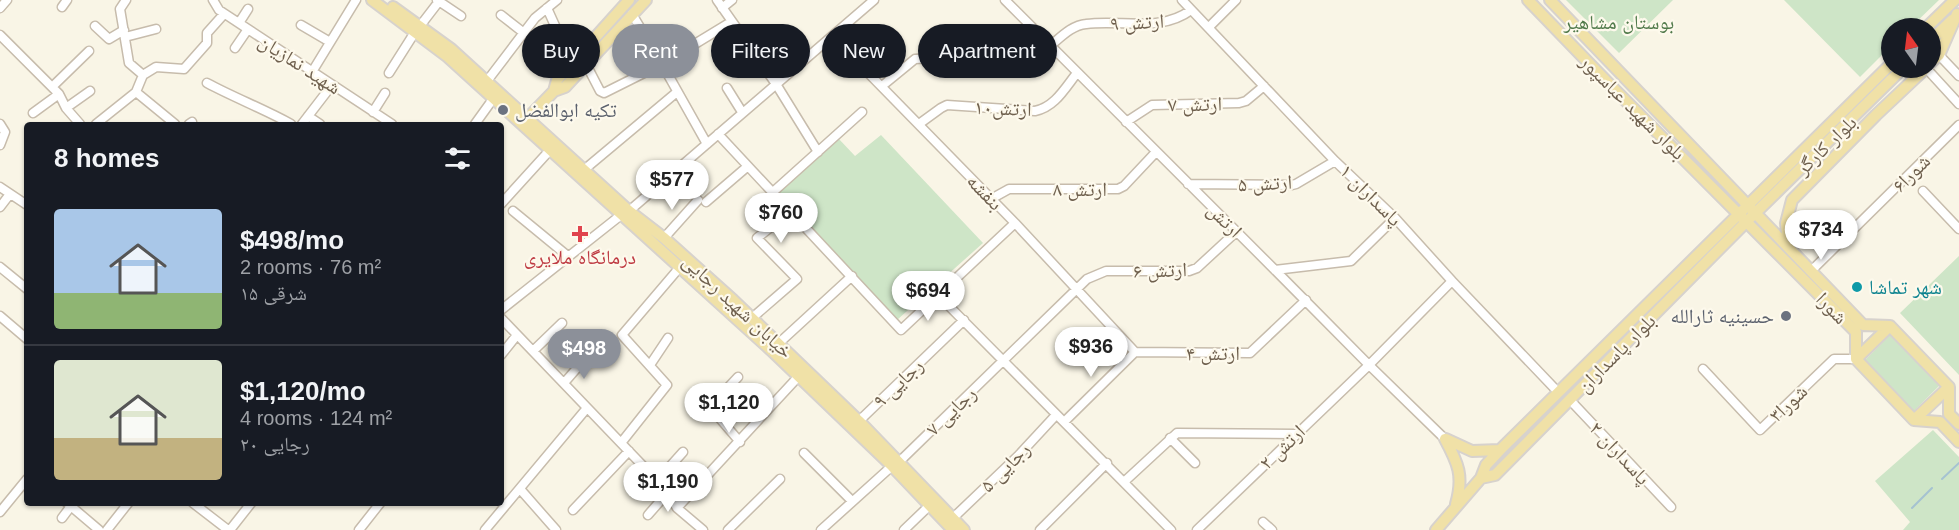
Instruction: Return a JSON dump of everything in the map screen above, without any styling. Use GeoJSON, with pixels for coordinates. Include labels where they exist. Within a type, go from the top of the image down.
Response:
{"type":"FeatureCollection","features":[{"type":"Feature","properties":{"kind":"main road"},"geometry":{"type":"LineString","coordinates":[[372,0],[451,49],[487,81],[524,122]]}},
{"type":"Feature","properties":{"kind":"main road"},"geometry":{"type":"LineString","coordinates":[[383,0],[493,99],[524,122]]}},
{"type":"Feature","properties":{"kind":"main road"},"geometry":{"type":"LineString","coordinates":[[600,49],[646,0]]}},
{"type":"Feature","properties":{"kind":"main road","name":"بلوار شهید عباسپور"},"geometry":{"type":"LineString","coordinates":[[1528,0],[1611,87],[1747,213]]}},
{"type":"Feature","properties":{"kind":"main road","name":"بلوار شهید عباسپور"},"geometry":{"type":"LineString","coordinates":[[1550,0],[1623,75],[1747,213]]}},
{"type":"Feature","properties":{"kind":"main road"},"geometry":{"type":"LineString","coordinates":[[1936,18],[1955,0]]}},
{"type":"Feature","properties":{"kind":"main road"},"geometry":{"type":"LineString","coordinates":[[554,92],[557,80],[626,1]]}},
{"type":"Feature","properties":{"kind":"main road"},"geometry":{"type":"LineString","coordinates":[[1941,30],[1958,14]]}},
{"type":"Feature","properties":{"kind":"main road"},"geometry":{"type":"LineString","coordinates":[[1941,51],[1958,14]]}},
{"type":"Feature","properties":{"kind":"main road","name":"بلوار کارگر"},"geometry":{"type":"LineString","coordinates":[[1747,213],[1881,74]]}},
{"type":"Feature","properties":{"kind":"main road"},"geometry":{"type":"LineString","coordinates":[[1611,87],[1623,75]]}},
{"type":"Feature","properties":{"kind":"main road"},"geometry":{"type":"LineString","coordinates":[[524,122],[554,92],[565,87],[573,78]]}},
{"type":"Feature","properties":{"kind":"main road","name":"بلوار کارگر"},"geometry":{"type":"LineString","coordinates":[[1747,213],[1853,119],[1894,78]]}},
{"type":"Feature","properties":{"kind":"main road"},"geometry":{"type":"LineString","coordinates":[[1788,247],[1786,223],[1792,200],[1876,114],[1915,78]]}},
{"type":"Feature","properties":{"kind":"main road"},"geometry":{"type":"LineString","coordinates":[[1853,119],[1876,114]]}},
{"type":"Feature","properties":{"kind":"main road","name":"خیابان شهید رجایی"},"geometry":{"type":"LineString","coordinates":[[524,122],[550,150],[625,212],[664,238],[798,377],[896,464],[953,524]]}},
{"type":"Feature","properties":{"kind":"main road","name":"خیابان شهید رجایی"},"geometry":{"type":"LineString","coordinates":[[524,122],[585,169],[680,267],[729,304],[752,318],[779,343],[859,421],[930,505],[964,530]]}},
{"type":"Feature","properties":{"kind":"main road","name":"شورا"},"geometry":{"type":"LineString","coordinates":[[1747,213],[1788,247],[1863,325],[1890,326]]}},
{"type":"Feature","properties":{"kind":"main road","name":"شورا"},"geometry":{"type":"LineString","coordinates":[[1747,213],[1856,332],[1856,359]]}},
{"type":"Feature","properties":{"kind":"main road","name":"بلوار پاسداران"},"geometry":{"type":"LineString","coordinates":[[1436,530],[1481,478],[1486,465],[1500,450],[1747,213]]}},
{"type":"Feature","properties":{"kind":"main road","name":"بلوار پاسداران"},"geometry":{"type":"LineString","coordinates":[[1481,478],[1495,475],[1570,400],[1747,213]]}},
{"type":"Feature","properties":{"kind":"main road"},"geometry":{"type":"LineString","coordinates":[[1959,424],[1949,414],[1948,387],[1890,326],[1856,359],[1914,420],[1940,422],[1959,442]]}},
{"type":"Feature","properties":{"kind":"main road"},"geometry":{"type":"LineString","coordinates":[[1914,420],[1948,387]]}},
{"type":"Feature","properties":{"kind":"main road"},"geometry":{"type":"LineString","coordinates":[[1445,439],[1472,451],[1500,450]]}},
{"type":"Feature","properties":{"kind":"main road"},"geometry":{"type":"LineString","coordinates":[[1445,439],[1458,464],[1460,491],[1455,508]]}},
{"type":"Feature","properties":{"kind":"street"},"geometry":{"type":"LineString","coordinates":[[0,8],[7,0]]}},
{"type":"Feature","properties":{"kind":"street"},"geometry":{"type":"LineString","coordinates":[[126,0],[120,9],[129,63],[143,75]]}},
{"type":"Feature","properties":{"kind":"street","name":"شهید نمازیان"},"geometry":{"type":"LineString","coordinates":[[213,0],[224,14],[389,122]]}},
{"type":"Feature","properties":{"kind":"street"},"geometry":{"type":"LineString","coordinates":[[312,72],[356,0]]}},
{"type":"Feature","properties":{"kind":"street"},"geometry":{"type":"LineString","coordinates":[[389,73],[438,0],[461,16]]}},
{"type":"Feature","properties":{"kind":"street"},"geometry":{"type":"LineString","coordinates":[[531,24],[557,0]]}},
{"type":"Feature","properties":{"kind":"street"},"geometry":{"type":"LineString","coordinates":[[732,0],[720,4],[776,84],[818,152]]}},
{"type":"Feature","properties":{"kind":"street"},"geometry":{"type":"LineString","coordinates":[[846,24],[874,0]]}},
{"type":"Feature","properties":{"kind":"street","name":"ارتش"},"geometry":{"type":"LineString","coordinates":[[1005,0],[1028,24]]}},
{"type":"Feature","properties":{"kind":"street","name":"پاسداران ۱"},"geometry":{"type":"LineString","coordinates":[[1182,0],[1335,160],[1395,218],[1558,392]]}},
{"type":"Feature","properties":{"kind":"street"},"geometry":{"type":"LineString","coordinates":[[1209,27],[1236,0]]}},
{"type":"Feature","properties":{"kind":"street"},"geometry":{"type":"LineString","coordinates":[[547,8],[554,24]]}},
{"type":"Feature","properties":{"kind":"street"},"geometry":{"type":"LineString","coordinates":[[239,23],[248,9]]}},
{"type":"Feature","properties":{"kind":"street","name":"ارتش ۹"},"geometry":{"type":"LineString","coordinates":[[1057,41],[1072,29],[1086,24],[1134,24],[1175,20],[1191,9]]}},
{"type":"Feature","properties":{"kind":"street"},"geometry":{"type":"LineString","coordinates":[[98,122],[136,92],[143,75],[156,67],[184,69],[207,43],[207,33],[224,14]]}},
{"type":"Feature","properties":{"kind":"street"},"geometry":{"type":"LineString","coordinates":[[632,14],[638,24]]}},
{"type":"Feature","properties":{"kind":"street"},"geometry":{"type":"LineString","coordinates":[[501,15],[522,31]]}},
{"type":"Feature","properties":{"kind":"street"},"geometry":{"type":"LineString","coordinates":[[699,41],[731,22]]}},
{"type":"Feature","properties":{"kind":"street"},"geometry":{"type":"LineString","coordinates":[[302,25],[330,42]]}},
{"type":"Feature","properties":{"kind":"street"},"geometry":{"type":"LineString","coordinates":[[95,26],[110,39],[124,33],[156,29]]}},
{"type":"Feature","properties":{"kind":"street"},"geometry":{"type":"LineString","coordinates":[[235,48],[248,29]]}},
{"type":"Feature","properties":{"kind":"street"},"geometry":{"type":"LineString","coordinates":[[0,35],[59,94],[66,108],[78,122]]}},
{"type":"Feature","properties":{"kind":"street"},"geometry":{"type":"LineString","coordinates":[[487,81],[522,36]]}},
{"type":"Feature","properties":{"kind":"street"},"geometry":{"type":"LineString","coordinates":[[504,308],[625,212],[822,45]]}},
{"type":"Feature","properties":{"kind":"street"},"geometry":{"type":"LineString","coordinates":[[52,87],[89,51]]}},
{"type":"Feature","properties":{"kind":"street","name":"ارتش"},"geometry":{"type":"LineString","coordinates":[[1057,53],[1445,439]]}},
{"type":"Feature","properties":{"kind":"street"},"geometry":{"type":"LineString","coordinates":[[1941,57],[1959,76]]}},
{"type":"Feature","properties":{"kind":"street"},"geometry":{"type":"LineString","coordinates":[[882,86],[918,59]]}},
{"type":"Feature","properties":{"kind":"street","name":"ارتش۱۰"},"geometry":{"type":"LineString","coordinates":[[919,124],[947,105],[1035,111],[1044,109],[1077,73]]}},
{"type":"Feature","properties":{"kind":"street"},"geometry":{"type":"LineString","coordinates":[[593,78],[601,93],[633,78]]}},
{"type":"Feature","properties":{"kind":"street"},"geometry":{"type":"LineString","coordinates":[[670,78],[707,144]]}},
{"type":"Feature","properties":{"kind":"street","name":"بنفشه"},"geometry":{"type":"LineString","coordinates":[[874,78],[1015,223],[1135,352]]}},
{"type":"Feature","properties":{"kind":"street"},"geometry":{"type":"LineString","coordinates":[[1935,78],[1959,104]]}},
{"type":"Feature","properties":{"kind":"street"},"geometry":{"type":"LineString","coordinates":[[207,83],[287,122]]}},
{"type":"Feature","properties":{"kind":"street"},"geometry":{"type":"LineString","coordinates":[[304,122],[332,85]]}},
{"type":"Feature","properties":{"kind":"street","name":"ارتش ۷"},"geometry":{"type":"LineString","coordinates":[[1126,122],[1152,105],[1239,103],[1246,101],[1264,86]]}},
{"type":"Feature","properties":{"kind":"street"},"geometry":{"type":"LineString","coordinates":[[727,88],[742,112]]}},
{"type":"Feature","properties":{"kind":"street"},"geometry":{"type":"LineString","coordinates":[[66,108],[90,91]]}},
{"type":"Feature","properties":{"kind":"street"},"geometry":{"type":"LineString","coordinates":[[136,92],[173,122]]}},
{"type":"Feature","properties":{"kind":"street"},"geometry":{"type":"LineString","coordinates":[[585,169],[677,92]]}},
{"type":"Feature","properties":{"kind":"street"},"geometry":{"type":"LineString","coordinates":[[373,112],[385,93]]}},
{"type":"Feature","properties":{"kind":"street"},"geometry":{"type":"LineString","coordinates":[[33,113],[59,94]]}},
{"type":"Feature","properties":{"kind":"street"},"geometry":{"type":"LineString","coordinates":[[476,122],[493,99]]}},
{"type":"Feature","properties":{"kind":"street"},"geometry":{"type":"LineString","coordinates":[[773,192],[862,112]]}},
{"type":"Feature","properties":{"kind":"street"},"geometry":{"type":"LineString","coordinates":[[308,116],[317,122]]}},
{"type":"Feature","properties":{"kind":"street"},"geometry":{"type":"LineString","coordinates":[[0,124],[5,132],[0,145]]}},
{"type":"Feature","properties":{"kind":"street","name":"شورا۶"},"geometry":{"type":"LineString","coordinates":[[1811,271],[1959,125]]}},
{"type":"Feature","properties":{"kind":"street"},"geometry":{"type":"LineString","coordinates":[[718,134],[901,330],[1015,223]]}},
{"type":"Feature","properties":{"kind":"street"},"geometry":{"type":"LineString","coordinates":[[504,200],[550,150]]}},
{"type":"Feature","properties":{"kind":"street","name":"ارتش ۸"},"geometry":{"type":"LineString","coordinates":[[991,199],[1009,189],[1118,189],[1124,186],[1156,152]]}},
{"type":"Feature","properties":{"kind":"street","name":"ارتش ۵"},"geometry":{"type":"LineString","coordinates":[[1188,184],[1292,185],[1335,160]]}},
{"type":"Feature","properties":{"kind":"street"},"geometry":{"type":"LineString","coordinates":[[664,238],[702,201],[748,166]]}},
{"type":"Feature","properties":{"kind":"street"},"geometry":{"type":"LineString","coordinates":[[0,187],[24,203]]}},
{"type":"Feature","properties":{"kind":"street"},"geometry":{"type":"LineString","coordinates":[[1923,191],[1959,229]]}},
{"type":"Feature","properties":{"kind":"street"},"geometry":{"type":"LineString","coordinates":[[0,207],[10,194]]}},
{"type":"Feature","properties":{"kind":"street"},"geometry":{"type":"LineString","coordinates":[[513,211],[568,257]]}},
{"type":"Feature","properties":{"kind":"street"},"geometry":{"type":"LineString","coordinates":[[752,318],[797,279],[757,238],[791,211]]}},
{"type":"Feature","properties":{"kind":"street"},"geometry":{"type":"LineString","coordinates":[[1275,270],[1351,261],[1395,218]]}},
{"type":"Feature","properties":{"kind":"street","name":"ارتش ۶"},"geometry":{"type":"LineString","coordinates":[[1003,361],[1087,279],[1107,271],[1189,271],[1197,268],[1236,232]]}},
{"type":"Feature","properties":{"kind":"street"},"geometry":{"type":"LineString","coordinates":[[0,267],[24,287]]}},
{"type":"Feature","properties":{"kind":"street"},"geometry":{"type":"LineString","coordinates":[[621,443],[667,384],[622,335],[680,267]]}},
{"type":"Feature","properties":{"kind":"street"},"geometry":{"type":"LineString","coordinates":[[779,343],[852,276]]}},
{"type":"Feature","properties":{"kind":"street","name":"ارتش ۲"},"geometry":{"type":"LineString","coordinates":[[1197,530],[1369,365],[1452,281]]}},
{"type":"Feature","properties":{"kind":"street"},"geometry":{"type":"LineString","coordinates":[[938,296],[1171,530]]}},
{"type":"Feature","properties":{"kind":"street","name":"ارتش ۴"},"geometry":{"type":"LineString","coordinates":[[1135,352],[1250,353],[1306,300]]}},
{"type":"Feature","properties":{"kind":"street"},"geometry":{"type":"LineString","coordinates":[[0,316],[24,336]]}},
{"type":"Feature","properties":{"kind":"street","name":"رجایی ۹"},"geometry":{"type":"LineString","coordinates":[[859,421],[964,320]]}},
{"type":"Feature","properties":{"kind":"street"},"geometry":{"type":"LineString","coordinates":[[504,321],[668,492],[677,507],[703,530]]}},
{"type":"Feature","properties":{"kind":"street"},"geometry":{"type":"LineString","coordinates":[[532,351],[562,323]]}},
{"type":"Feature","properties":{"kind":"street"},"geometry":{"type":"LineString","coordinates":[[504,352],[518,335]]}},
{"type":"Feature","properties":{"kind":"street"},"geometry":{"type":"LineString","coordinates":[[650,365],[668,338]]}},
{"type":"Feature","properties":{"kind":"street"},"geometry":{"type":"LineString","coordinates":[[1064,422],[1135,352]]}},
{"type":"Feature","properties":{"kind":"street","name":"شورا۳"},"geometry":{"type":"LineString","coordinates":[[1703,369],[1760,430],[1834,359],[1856,359]]}},
{"type":"Feature","properties":{"kind":"street"},"geometry":{"type":"LineString","coordinates":[[564,383],[584,360]]}},
{"type":"Feature","properties":{"kind":"street","name":"رجایی ۷"},"geometry":{"type":"LineString","coordinates":[[821,530],[896,464],[1003,361]]}},
{"type":"Feature","properties":{"kind":"street"},"geometry":{"type":"LineString","coordinates":[[738,377],[710,407],[740,442]]}},
{"type":"Feature","properties":{"kind":"street"},"geometry":{"type":"LineString","coordinates":[[677,507],[740,442],[798,377]]}},
{"type":"Feature","properties":{"kind":"street","name":"پاسداران ۲"},"geometry":{"type":"LineString","coordinates":[[1570,400],[1671,507]]}},
{"type":"Feature","properties":{"kind":"street"},"geometry":{"type":"LineString","coordinates":[[485,530],[587,408]]}},
{"type":"Feature","properties":{"kind":"street","name":"رجایی ۵"},"geometry":{"type":"LineString","coordinates":[[953,524],[1056,415]]}},
{"type":"Feature","properties":{"kind":"street"},"geometry":{"type":"LineString","coordinates":[[1125,482],[1173,435],[1295,434]]}},
{"type":"Feature","properties":{"kind":"street"},"geometry":{"type":"LineString","coordinates":[[1173,435],[1195,463]]}},
{"type":"Feature","properties":{"kind":"street"},"geometry":{"type":"LineString","coordinates":[[573,510],[629,451]]}},
{"type":"Feature","properties":{"kind":"street"},"geometry":{"type":"LineString","coordinates":[[657,481],[683,452]]}},
{"type":"Feature","properties":{"kind":"street"},"geometry":{"type":"LineString","coordinates":[[804,453],[852,501]]}},
{"type":"Feature","properties":{"kind":"street"},"geometry":{"type":"LineString","coordinates":[[1040,530],[1107,464]]}},
{"type":"Feature","properties":{"kind":"street"},"geometry":{"type":"LineString","coordinates":[[728,530],[780,479]]}},
{"type":"Feature","properties":{"kind":"street"},"geometry":{"type":"LineString","coordinates":[[0,512],[24,483]]}},
{"type":"Feature","properties":{"kind":"street"},"geometry":{"type":"LineString","coordinates":[[520,489],[556,530]]}},
{"type":"Feature","properties":{"kind":"street"},"geometry":{"type":"LineString","coordinates":[[648,516],[668,492]]}},
{"type":"Feature","properties":{"kind":"street"},"geometry":{"type":"LineString","coordinates":[[904,530],[930,505]]}},
{"type":"Feature","properties":{"kind":"street"},"geometry":{"type":"LineString","coordinates":[[62,518],[67,506]]}},
{"type":"Feature","properties":{"kind":"street"},"geometry":{"type":"LineString","coordinates":[[70,506],[99,530]]}},
{"type":"Feature","properties":{"kind":"street"},"geometry":{"type":"LineString","coordinates":[[107,530],[126,506]]}},
{"type":"Feature","properties":{"kind":"street"},"geometry":{"type":"LineString","coordinates":[[197,506],[229,530],[249,506]]}},
{"type":"Feature","properties":{"kind":"street"},"geometry":{"type":"LineString","coordinates":[[359,530],[378,506]]}},
{"type":"Feature","properties":{"kind":"street"},"geometry":{"type":"LineString","coordinates":[[1263,522],[1272,530]]}},
{"type":"Feature","properties":{"kind":"green space","name":"بوستان مشاهیر"},"geometry":{"type":"Polygon","coordinates":[[[1566,0],[1673,0],[1619,53],[1566,0]]]}},
{"type":"Feature","properties":{"kind":"green space"},"geometry":{"type":"Polygon","coordinates":[[[1784,0],[1939,0],[1920,18],[1881,18],[1881,56],[1860,77],[1784,0]]]}},
{"type":"Feature","properties":{"kind":"green space"},"geometry":{"type":"Polygon","coordinates":[[[881,135],[983,243],[897,320],[774,190],[838,138],[855,156],[881,135]]]}},
{"type":"Feature","properties":{"kind":"green space"},"geometry":{"type":"Polygon","coordinates":[[[1959,256],[1959,375],[1900,313],[1959,256]]]}},
{"type":"Feature","properties":{"kind":"green space"},"geometry":{"type":"Polygon","coordinates":[[[1890,335],[1939,386],[1914,411],[1865,360],[1890,335]]]}},
{"type":"Feature","properties":{"kind":"green space"},"geometry":{"type":"Polygon","coordinates":[[[1933,430],[1959,457],[1959,530],[1903,530],[1910,522],[1875,481],[1933,430]]]}},
{"type":"Feature","properties":{"kind":"waterway"},"geometry":{"type":"LineString","coordinates":[[1942,479],[1959,463]]}},
{"type":"Feature","properties":{"kind":"waterway"},"geometry":{"type":"LineString","coordinates":[[1912,508],[1932,488]]}},
{"type":"Feature","properties":{"kind":"place","name":"تکیه ابوالفضل"},"geometry":{"type":"Point","coordinates":[503,110]}},
{"type":"Feature","properties":{"kind":"place","name":"درمانگاه ملایری"},"geometry":{"type":"Point","coordinates":[580,234]}},
{"type":"Feature","properties":{"kind":"place","name":"شهر تماشا"},"geometry":{"type":"Point","coordinates":[1857,287]}},
{"type":"Feature","properties":{"kind":"place","name":"حسینیه ثارالله"},"geometry":{"type":"Point","coordinates":[1786,316]}}]}
